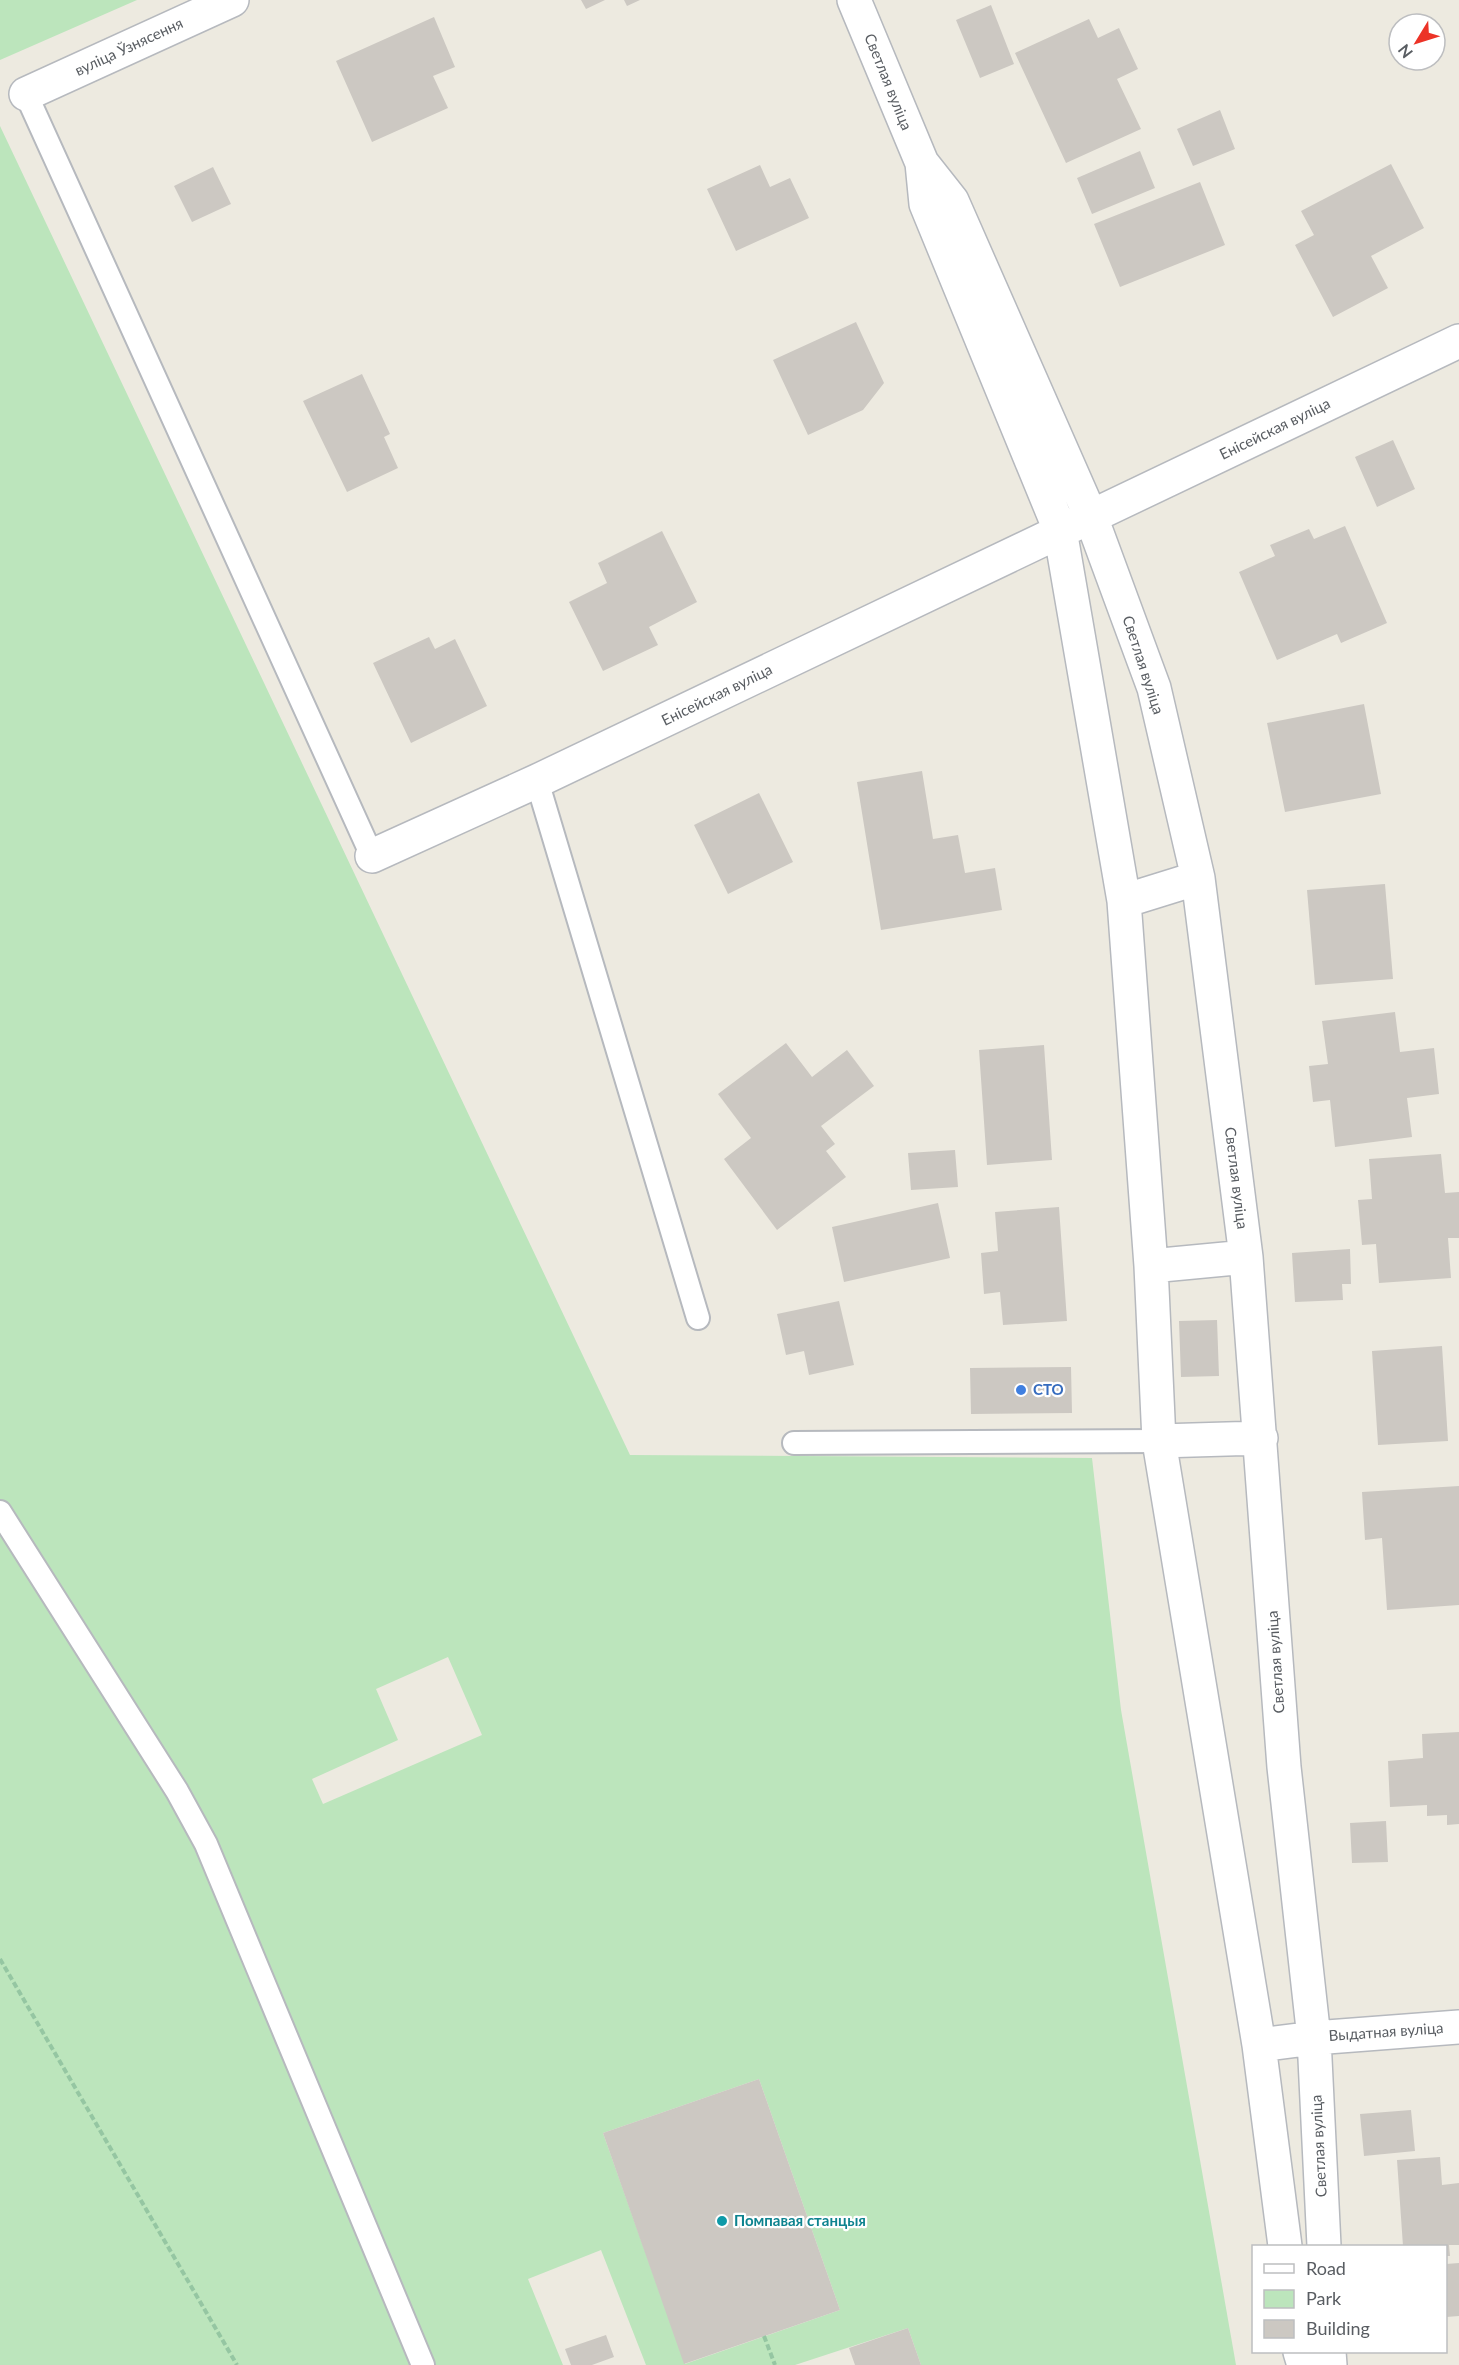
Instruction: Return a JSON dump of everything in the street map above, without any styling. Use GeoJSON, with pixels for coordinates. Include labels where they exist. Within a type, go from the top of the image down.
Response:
{"type":"FeatureCollection","features":[{"type":"Feature","properties":{"kind":"street","name":"вуліца Ўзнясення"},"geometry":{"type":"LineString","coordinates":[[26,94],[232,0]]}},
{"type":"Feature","properties":{"kind":"street","name":"Светлая вуліца"},"geometry":{"type":"LineString","coordinates":[[854,0],[922,164],[952,201],[1091,517],[1154,688],[1198,878],[1246,1257],[1284,1767],[1314,2038],[1324,2245]]}},
{"type":"Feature","properties":{"kind":"street","name":"Светлая вуліца"},"geometry":{"type":"LineString","coordinates":[[922,164],[926,204],[1060,530],[1124,901],[1150,1266],[1159,1441],[1259,2045],[1285,2245]]}},
{"type":"Feature","properties":{"kind":"street","name":"Енісейская вуліца"},"geometry":{"type":"LineString","coordinates":[[372,856],[537,781],[1459,341]]}},
{"type":"Feature","properties":{"kind":"street"},"geometry":{"type":"LineString","coordinates":[[1124,901],[1198,878]]}},
{"type":"Feature","properties":{"kind":"street"},"geometry":{"type":"LineString","coordinates":[[1150,1266],[1246,1257]]}},
{"type":"Feature","properties":{"kind":"street"},"geometry":{"type":"LineString","coordinates":[[1159,1441],[1261,1438]]}},
{"type":"Feature","properties":{"kind":"street","name":"Выдатная вуліца"},"geometry":{"type":"LineString","coordinates":[[1259,2045],[1314,2038],[1459,2027]]}},
{"type":"Feature","properties":{"kind":"lane"},"geometry":{"type":"LineString","coordinates":[[26,94],[372,856]]}},
{"type":"Feature","properties":{"kind":"lane"},"geometry":{"type":"LineString","coordinates":[[537,781],[698,1318]]}},
{"type":"Feature","properties":{"kind":"lane"},"geometry":{"type":"LineString","coordinates":[[794,1443],[1159,1441]]}},
{"type":"Feature","properties":{"kind":"lane"},"geometry":{"type":"LineString","coordinates":[[0,1512],[177,1791],[206,1844],[423,2365]]}},
{"type":"Feature","properties":{"kind":"path"},"geometry":{"type":"LineString","coordinates":[[0,1959],[237,2365]]}},
{"type":"Feature","properties":{"kind":"path"},"geometry":{"type":"LineString","coordinates":[[764,2336],[775,2365]]}},
{"type":"Feature","properties":{"kind":"green space"},"geometry":{"type":"Polygon","coordinates":[[[0,0],[137,0],[0,60],[0,0]]]}},
{"type":"Feature","properties":{"kind":"green space"},"geometry":{"type":"Polygon","coordinates":[[[0,126],[630,1455],[1092,1458],[1121,1710],[1236,2365],[921,2365],[908,2328],[795,2365],[646,2365],[601,2250],[528,2279],[563,2365],[0,2365],[0,126]],[[448,1657],[376,1689],[398,1740],[312,1779],[323,1804],[482,1735],[448,1657]],[[759,2079],[603,2133],[685,2364],[840,2310],[759,2079]]]}},
{"type":"Feature","properties":{"kind":"building"},"geometry":{"type":"Polygon","coordinates":[[[581,0],[605,0],[586,9],[581,0]]]}},
{"type":"Feature","properties":{"kind":"building"},"geometry":{"type":"Polygon","coordinates":[[[624,0],[640,0],[627,6],[624,0]]]}},
{"type":"Feature","properties":{"kind":"building"},"geometry":{"type":"Polygon","coordinates":[[[991,5],[1014,64],[980,78],[956,20],[991,5]]]}},
{"type":"Feature","properties":{"kind":"building"},"geometry":{"type":"Polygon","coordinates":[[[434,17],[455,67],[433,76],[448,108],[372,142],[336,61],[434,17]]]}},
{"type":"Feature","properties":{"kind":"building"},"geometry":{"type":"Polygon","coordinates":[[[1089,19],[1098,38],[1119,28],[1138,69],[1117,79],[1141,129],[1066,163],[1015,53],[1089,19]]]}},
{"type":"Feature","properties":{"kind":"building"},"geometry":{"type":"Polygon","coordinates":[[[1220,110],[1235,149],[1193,166],[1177,129],[1220,110]]]}},
{"type":"Feature","properties":{"kind":"building"},"geometry":{"type":"Polygon","coordinates":[[[1140,151],[1155,188],[1092,214],[1077,178],[1140,151]]]}},
{"type":"Feature","properties":{"kind":"building"},"geometry":{"type":"Polygon","coordinates":[[[1391,164],[1424,228],[1371,256],[1388,288],[1333,317],[1295,245],[1314,235],[1301,211],[1391,164]]]}},
{"type":"Feature","properties":{"kind":"building"},"geometry":{"type":"Polygon","coordinates":[[[760,165],[770,187],[790,178],[809,218],[736,251],[707,189],[760,165]]]}},
{"type":"Feature","properties":{"kind":"building"},"geometry":{"type":"Polygon","coordinates":[[[213,167],[231,204],[192,222],[174,186],[213,167]]]}},
{"type":"Feature","properties":{"kind":"building"},"geometry":{"type":"Polygon","coordinates":[[[1200,182],[1225,245],[1120,287],[1094,224],[1200,182]]]}},
{"type":"Feature","properties":{"kind":"building"},"geometry":{"type":"Polygon","coordinates":[[[856,322],[884,383],[863,410],[808,435],[773,360],[856,322]]]}},
{"type":"Feature","properties":{"kind":"building"},"geometry":{"type":"Polygon","coordinates":[[[362,374],[390,434],[384,437],[398,468],[347,492],[303,401],[362,374]]]}},
{"type":"Feature","properties":{"kind":"building"},"geometry":{"type":"Polygon","coordinates":[[[1393,440],[1415,489],[1377,507],[1355,457],[1393,440]]]}},
{"type":"Feature","properties":{"kind":"building"},"geometry":{"type":"Polygon","coordinates":[[[1345,526],[1387,623],[1341,643],[1337,634],[1277,660],[1239,572],[1275,556],[1270,545],[1309,529],[1314,539],[1345,526]]]}},
{"type":"Feature","properties":{"kind":"building"},"geometry":{"type":"Polygon","coordinates":[[[662,531],[697,602],[649,627],[658,645],[603,671],[569,602],[607,583],[598,563],[662,531]]]}},
{"type":"Feature","properties":{"kind":"building"},"geometry":{"type":"Polygon","coordinates":[[[429,637],[435,649],[455,639],[487,706],[411,743],[373,663],[429,637]]]}},
{"type":"Feature","properties":{"kind":"building"},"geometry":{"type":"Polygon","coordinates":[[[1364,704],[1381,794],[1285,812],[1267,723],[1364,704]]]}},
{"type":"Feature","properties":{"kind":"building"},"geometry":{"type":"Polygon","coordinates":[[[922,771],[933,839],[958,835],[965,873],[995,868],[1002,910],[881,930],[857,782],[922,771]]]}},
{"type":"Feature","properties":{"kind":"building"},"geometry":{"type":"Polygon","coordinates":[[[759,793],[793,862],[728,894],[694,825],[759,793]]]}},
{"type":"Feature","properties":{"kind":"building"},"geometry":{"type":"Polygon","coordinates":[[[1385,884],[1393,979],[1315,985],[1307,890],[1385,884]]]}},
{"type":"Feature","properties":{"kind":"building"},"geometry":{"type":"Polygon","coordinates":[[[1395,1012],[1400,1052],[1434,1048],[1439,1094],[1407,1098],[1412,1137],[1335,1147],[1330,1100],[1313,1102],[1309,1066],[1328,1064],[1322,1021],[1395,1012]]]}},
{"type":"Feature","properties":{"kind":"building"},"geometry":{"type":"Polygon","coordinates":[[[786,1043],[812,1077],[847,1050],[874,1086],[821,1126],[835,1144],[826,1151],[846,1177],[777,1230],[724,1159],[751,1138],[718,1094],[786,1043]]]}},
{"type":"Feature","properties":{"kind":"building"},"geometry":{"type":"Polygon","coordinates":[[[1044,1045],[1052,1160],[987,1165],[979,1050],[1044,1045]]]}},
{"type":"Feature","properties":{"kind":"building"},"geometry":{"type":"Polygon","coordinates":[[[955,1150],[958,1187],[911,1190],[908,1153],[955,1150]]]}},
{"type":"Feature","properties":{"kind":"building"},"geometry":{"type":"Polygon","coordinates":[[[1441,1154],[1445,1193],[1459,1192],[1459,1238],[1448,1238],[1451,1278],[1379,1283],[1376,1244],[1362,1245],[1358,1200],[1372,1199],[1369,1159],[1441,1154]]]}},
{"type":"Feature","properties":{"kind":"building"},"geometry":{"type":"Polygon","coordinates":[[[938,1203],[950,1258],[844,1282],[832,1227],[938,1203]]]}},
{"type":"Feature","properties":{"kind":"building"},"geometry":{"type":"Polygon","coordinates":[[[1059,1207],[1067,1321],[1003,1325],[1000,1292],[984,1294],[981,1253],[998,1251],[995,1212],[1059,1207]]]}},
{"type":"Feature","properties":{"kind":"building"},"geometry":{"type":"Polygon","coordinates":[[[1350,1249],[1351,1284],[1342,1284],[1343,1300],[1295,1302],[1292,1253],[1350,1249]]]}},
{"type":"Feature","properties":{"kind":"building"},"geometry":{"type":"Polygon","coordinates":[[[839,1301],[854,1365],[809,1375],[804,1351],[786,1355],[777,1314],[839,1301]]]}},
{"type":"Feature","properties":{"kind":"building"},"geometry":{"type":"Polygon","coordinates":[[[1217,1320],[1219,1376],[1181,1377],[1179,1321],[1217,1320]]]}},
{"type":"Feature","properties":{"kind":"building"},"geometry":{"type":"Polygon","coordinates":[[[1442,1346],[1448,1441],[1378,1445],[1372,1351],[1442,1346]]]}},
{"type":"Feature","properties":{"kind":"building","name":"СТО"},"geometry":{"type":"Polygon","coordinates":[[[1071,1367],[1072,1413],[971,1414],[970,1368],[1071,1367]]]}},
{"type":"Feature","properties":{"kind":"building"},"geometry":{"type":"Polygon","coordinates":[[[1459,1486],[1459,1605],[1387,1610],[1382,1538],[1365,1540],[1362,1492],[1459,1486]]]}},
{"type":"Feature","properties":{"kind":"building"},"geometry":{"type":"Polygon","coordinates":[[[1459,1732],[1459,1824],[1447,1825],[1447,1815],[1427,1816],[1427,1805],[1390,1807],[1388,1761],[1423,1758],[1422,1734],[1459,1732]]]}},
{"type":"Feature","properties":{"kind":"building"},"geometry":{"type":"Polygon","coordinates":[[[1386,1821],[1388,1862],[1352,1863],[1350,1823],[1386,1821]]]}},
{"type":"Feature","properties":{"kind":"building","name":"Помпавая станцыя"},"geometry":{"type":"Polygon","coordinates":[[[759,2079],[840,2310],[684,2364],[603,2133],[759,2079]]]}},
{"type":"Feature","properties":{"kind":"building"},"geometry":{"type":"Polygon","coordinates":[[[1411,2110],[1415,2151],[1364,2156],[1360,2114],[1411,2110]]]}},
{"type":"Feature","properties":{"kind":"building"},"geometry":{"type":"Polygon","coordinates":[[[1440,2157],[1442,2185],[1459,2183],[1459,2245],[1449,2245],[1450,2256],[1447,2256],[1447,2245],[1403,2245],[1397,2160],[1440,2157]]]}},
{"type":"Feature","properties":{"kind":"building"},"geometry":{"type":"Polygon","coordinates":[[[1459,2263],[1459,2316],[1447,2317],[1447,2264],[1459,2263]]]}},
{"type":"Feature","properties":{"kind":"building"},"geometry":{"type":"Polygon","coordinates":[[[908,2328],[921,2365],[855,2365],[849,2348],[908,2328]]]}},
{"type":"Feature","properties":{"kind":"building"},"geometry":{"type":"Polygon","coordinates":[[[606,2335],[614,2357],[592,2365],[571,2365],[565,2349],[606,2335]]]}},
{"type":"Feature","properties":{"kind":"place","name":"СТО"},"geometry":{"type":"Point","coordinates":[1021,1390]}},
{"type":"Feature","properties":{"kind":"place","name":"Помпавая станцыя"},"geometry":{"type":"Point","coordinates":[722,2221]}}]}
